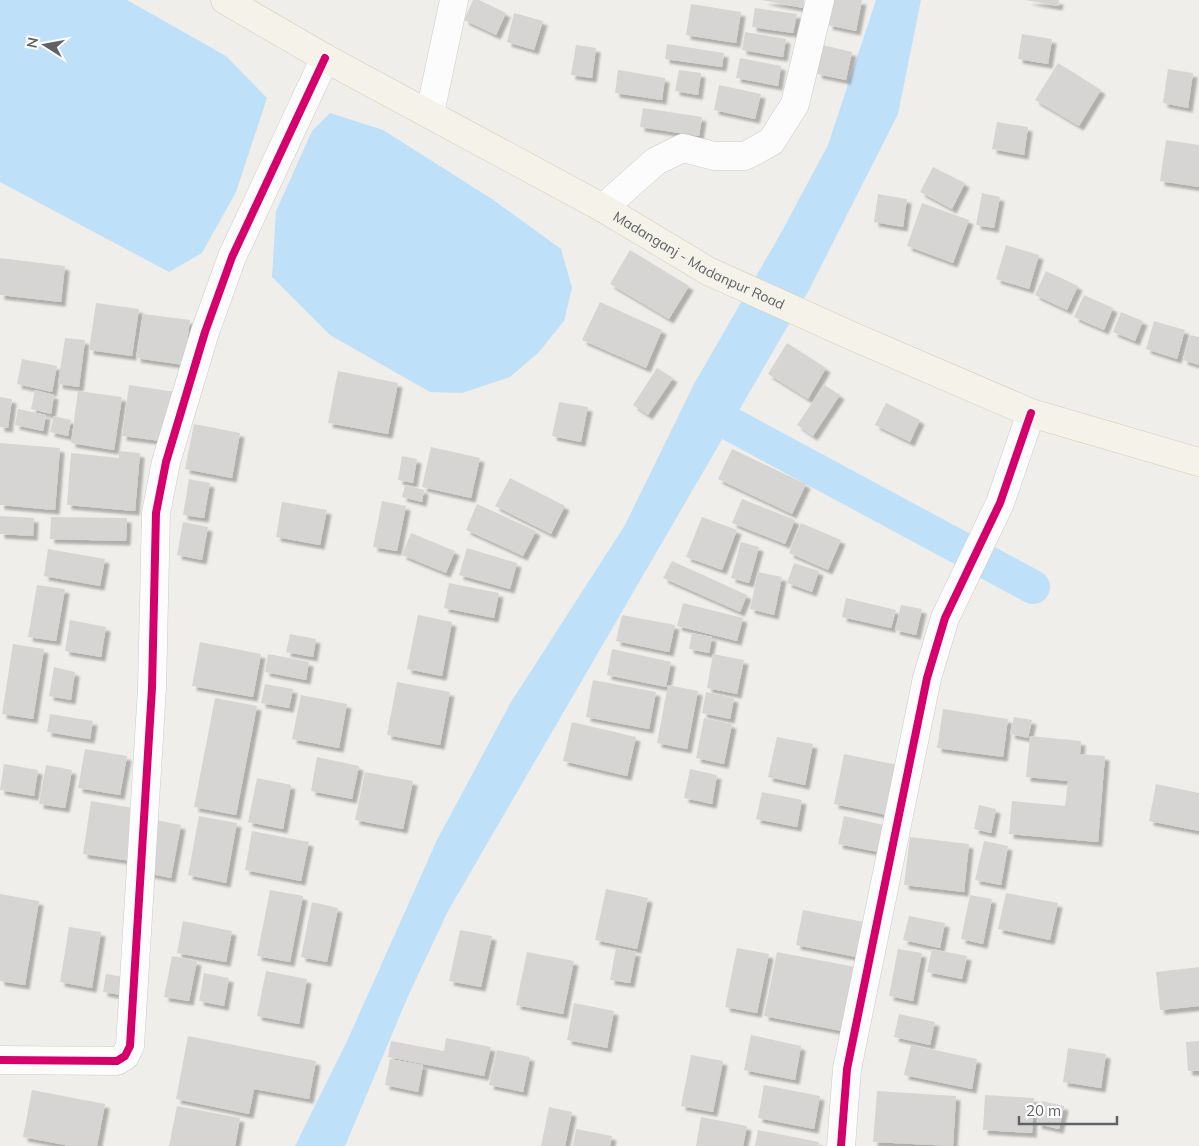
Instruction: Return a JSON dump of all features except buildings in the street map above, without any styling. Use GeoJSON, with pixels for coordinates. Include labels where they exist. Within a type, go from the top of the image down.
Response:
{"type":"FeatureCollection","features":[{"type":"Feature","properties":{"kind":"main road","name":"Madanganj - Madanpur Road"},"geometry":{"type":"LineString","coordinates":[[225,0],[325,58],[603,208],[708,271],[1030,413],[1199,462]]}},
{"type":"Feature","properties":{"kind":"street"},"geometry":{"type":"LineString","coordinates":[[430,113],[454,0]]}},
{"type":"Feature","properties":{"kind":"street"},"geometry":{"type":"LineString","coordinates":[[603,208],[656,161],[683,148],[714,156],[745,156],[771,142],[795,104],[820,0]]}},
{"type":"Feature","properties":{"kind":"street"},"geometry":{"type":"LineString","coordinates":[[0,1060],[117,1061],[125,1056],[130,1046],[152,688],[156,513],[166,462],[205,332],[232,257],[325,58]]}},
{"type":"Feature","properties":{"kind":"street"},"geometry":{"type":"LineString","coordinates":[[841,1146],[847,1069],[928,678],[945,618],[1000,503],[1030,413]]}},
{"type":"Feature","properties":{"kind":"water"},"geometry":{"type":"Polygon","coordinates":[[[0,0],[127,0],[226,56],[267,98],[236,192],[202,253],[169,272],[0,182],[0,0]]]}},
{"type":"Feature","properties":{"kind":"water"},"geometry":{"type":"Polygon","coordinates":[[[876,0],[921,0],[898,114],[810,288],[448,911],[409,994],[345,1146],[295,1146],[348,1039],[437,840],[511,702],[625,525],[694,384],[781,233],[828,145],[876,0]]]}},
{"type":"Feature","properties":{"kind":"water"},"geometry":{"type":"Polygon","coordinates":[[[330,113],[383,130],[492,199],[561,249],[572,288],[564,321],[539,352],[510,377],[462,393],[430,392],[330,335],[272,277],[276,211],[312,131],[330,113]]]}},
{"type":"Feature","properties":{"kind":"waterway"},"geometry":{"type":"LineString","coordinates":[[708,412],[1033,587]]}},
{"type":"Feature","properties":{"kind":"cycle path"},"geometry":{"type":"LineString","coordinates":[[0,1060],[117,1061],[125,1056],[130,1046],[152,688],[156,513],[166,462],[205,332],[232,257],[325,58]]}},
{"type":"Feature","properties":{"kind":"cycle path"},"geometry":{"type":"LineString","coordinates":[[841,1146],[847,1069],[927,678],[945,618],[1000,503],[1031,413]]}}]}
